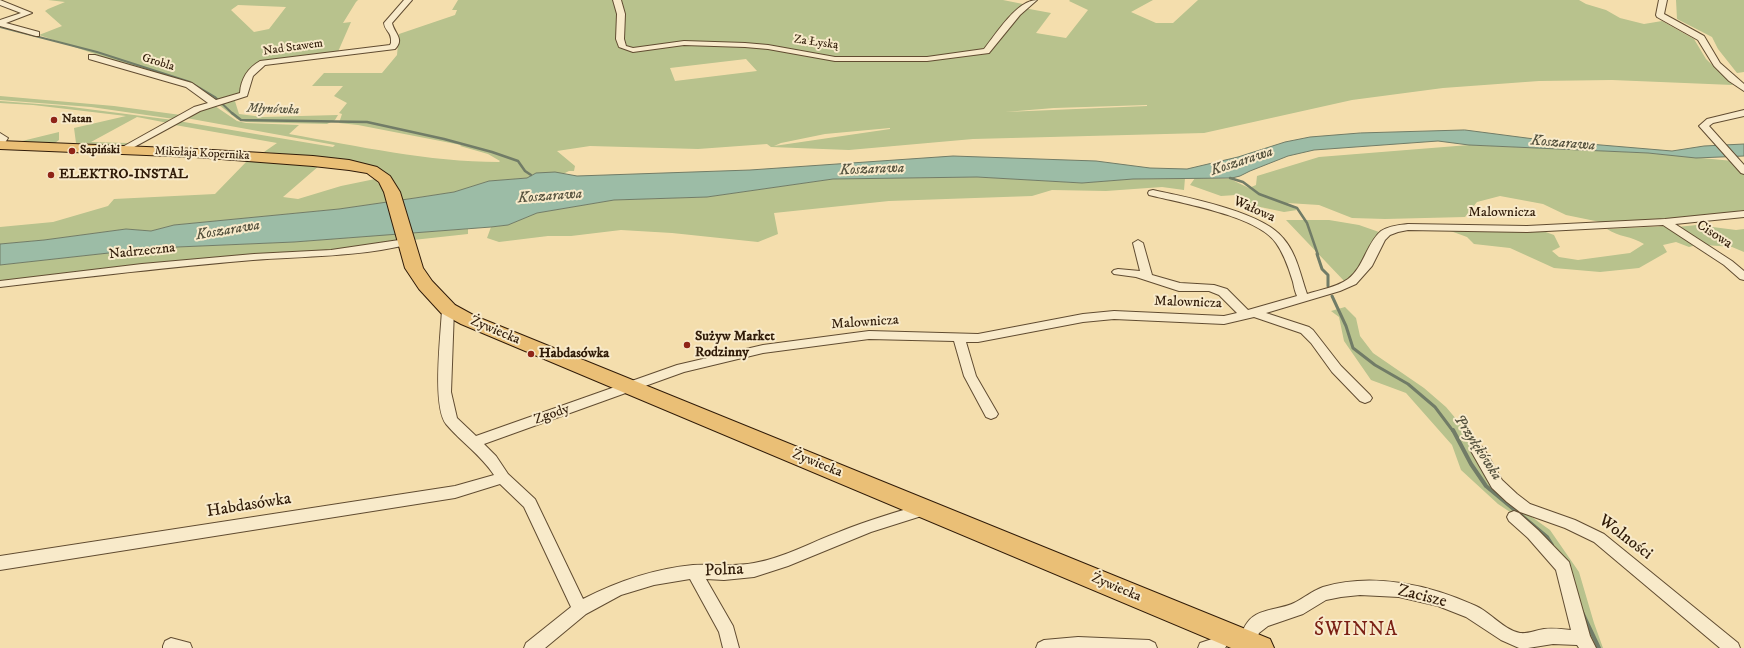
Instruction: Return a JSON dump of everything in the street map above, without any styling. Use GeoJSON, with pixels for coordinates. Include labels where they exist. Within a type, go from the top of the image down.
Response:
{"type":"FeatureCollection","features":[{"type":"Feature","properties":{"kind":"main road","name":"Mikołaja Kopernika"},"geometry":{"type":"LineString","coordinates":[[0,144],[215,154],[349,165],[372,170],[385,179],[392,192],[406,242]]}},
{"type":"Feature","properties":{"kind":"main road","name":"Żywiecka"},"geometry":{"type":"LineString","coordinates":[[406,242],[414,268],[425,285],[448,309],[468,320],[1245,641]]}},
{"type":"Feature","properties":{"kind":"street","name":"Nad Stawem"},"geometry":{"type":"LineString","coordinates":[[122,150],[197,109],[244,94],[246,80],[255,67],[263,63],[392,47],[396,44],[396,37],[395,32],[388,26],[388,23],[408,0]]}},
{"type":"Feature","properties":{"kind":"street","name":"Za Łyską"},"geometry":{"type":"LineString","coordinates":[[617,0],[621,14],[620,39],[623,47],[633,50],[684,43],[768,47],[836,59],[927,59],[986,51],[1018,13],[1033,0]]}},
{"type":"Feature","properties":{"kind":"street"},"geometry":{"type":"LineString","coordinates":[[1662,1],[1660,15],[1701,38],[1717,64],[1732,79],[1744,88]]}},
{"type":"Feature","properties":{"kind":"street"},"geometry":{"type":"LineString","coordinates":[[0,2],[28,13],[0,23]]}},
{"type":"Feature","properties":{"kind":"street"},"geometry":{"type":"LineString","coordinates":[[0,23],[36,34]]}},
{"type":"Feature","properties":{"kind":"street","name":"Grobla"},"geometry":{"type":"LineString","coordinates":[[92,57],[189,85],[214,103]]}},
{"type":"Feature","properties":{"kind":"street"},"geometry":{"type":"LineString","coordinates":[[1744,113],[1710,121],[1705,123],[1704,129],[1744,171]]}},
{"type":"Feature","properties":{"kind":"street"},"geometry":{"type":"LineString","coordinates":[[0,136],[3,138],[0,144]]}},
{"type":"Feature","properties":{"kind":"street","name":"Wałowa"},"geometry":{"type":"LineString","coordinates":[[1153,193],[1185,200],[1233,214],[1279,237],[1298,279],[1300,293],[1304,298]]}},
{"type":"Feature","properties":{"kind":"street","name":"Malownicza"},"geometry":{"type":"LineString","coordinates":[[630,387],[680,368],[763,349],[869,335],[978,338],[1083,318],[1114,315],[1224,320],[1251,314],[1336,289],[1352,282],[1366,266],[1380,238],[1386,233],[1395,229],[1427,227],[1527,229],[1665,222],[1744,214]]}},
{"type":"Feature","properties":{"kind":"street","name":"Cisowa"},"geometry":{"type":"LineString","coordinates":[[1665,222],[1728,263],[1744,276]]}},
{"type":"Feature","properties":{"kind":"street","name":"Nadrzeczna"},"geometry":{"type":"LineString","coordinates":[[0,284],[254,256],[331,253],[406,242]]}},
{"type":"Feature","properties":{"kind":"street"},"geometry":{"type":"LineString","coordinates":[[1138,243],[1146,276]]}},
{"type":"Feature","properties":{"kind":"street"},"geometry":{"type":"LineString","coordinates":[[1118,272],[1146,276],[1179,287],[1204,286],[1216,289],[1223,292],[1251,314],[1305,330],[1310,333],[1322,347],[1328,358],[1353,387],[1365,398]]}},
{"type":"Feature","properties":{"kind":"street"},"geometry":{"type":"LineString","coordinates":[[448,309],[444,392],[450,420],[475,442],[491,460],[503,478],[530,503],[580,609]]}},
{"type":"Feature","properties":{"kind":"street"},"geometry":{"type":"LineString","coordinates":[[959,338],[970,376],[991,414]]}},
{"type":"Feature","properties":{"kind":"street","name":"Zgody"},"geometry":{"type":"LineString","coordinates":[[475,442],[630,387]]}},
{"type":"Feature","properties":{"kind":"street","name":"Wolności"},"geometry":{"type":"LineString","coordinates":[[1478,451],[1497,484],[1512,498],[1525,508],[1570,524],[1599,538],[1732,648]]}},
{"type":"Feature","properties":{"kind":"street","name":"Habdasówka"},"geometry":{"type":"LineString","coordinates":[[0,563],[454,492],[503,478]]}},
{"type":"Feature","properties":{"kind":"street","name":"Polna"},"geometry":{"type":"LineString","coordinates":[[532,648],[580,609],[616,590],[654,578],[694,572],[724,573],[754,570],[782,561],[867,527],[926,509]]}},
{"type":"Feature","properties":{"kind":"street"},"geometry":{"type":"LineString","coordinates":[[1514,517],[1533,534],[1563,567],[1585,643]]}},
{"type":"Feature","properties":{"kind":"street"},"geometry":{"type":"LineString","coordinates":[[694,572],[727,631],[731,648]]}},
{"type":"Feature","properties":{"kind":"street","name":"Zacisze"},"geometry":{"type":"LineString","coordinates":[[1245,641],[1254,627],[1266,619],[1299,608],[1308,601],[1325,594],[1346,590],[1375,588],[1408,590],[1460,606],[1473,612],[1518,640],[1531,640],[1543,637],[1560,636],[1585,643]]}},
{"type":"Feature","properties":{"kind":"street"},"geometry":{"type":"LineString","coordinates":[[1206,648],[1245,641]]}},
{"type":"Feature","properties":{"kind":"street"},"geometry":{"type":"LineString","coordinates":[[1044,648],[1078,645],[1149,648]]}},
{"type":"Feature","properties":{"kind":"green space"},"geometry":{"type":"Polygon","coordinates":[[[48,0],[358,0],[343,23],[351,22],[337,54],[263,63],[255,67],[240,94],[216,101],[191,85],[105,58],[39,35],[62,26],[45,11],[65,2],[48,0]],[[238,5],[231,10],[254,32],[269,29],[286,7],[238,5]]]}},
{"type":"Feature","properties":{"kind":"green space"},"geometry":{"type":"Polygon","coordinates":[[[458,0],[1003,0],[1028,5],[1024,8],[1051,13],[1036,33],[1066,38],[1088,10],[1069,1],[1070,0],[1153,0],[1131,12],[1156,23],[1173,23],[1198,0],[1579,0],[1586,4],[1606,10],[1620,18],[1644,24],[1662,21],[1694,39],[1706,59],[1733,85],[1612,80],[1539,81],[1443,88],[1352,100],[1204,133],[973,139],[849,150],[771,147],[767,144],[698,149],[590,146],[557,151],[575,166],[574,171],[565,173],[536,173],[527,178],[489,181],[454,192],[401,200],[391,178],[377,167],[353,161],[264,152],[277,143],[175,125],[155,135],[178,121],[333,147],[335,145],[186,118],[187,116],[215,106],[237,121],[246,123],[299,125],[289,134],[420,156],[499,162],[500,161],[488,154],[460,146],[461,145],[358,125],[339,123],[342,114],[339,113],[347,103],[334,96],[343,86],[312,86],[324,73],[382,73],[397,55],[399,34],[455,15],[457,10],[452,10],[458,0]],[[746,59],[670,68],[675,81],[757,71],[746,59]],[[1147,105],[1054,108],[1005,112],[1147,105]],[[890,128],[825,134],[781,143],[774,146],[890,128]]]}},
{"type":"Feature","properties":{"kind":"green space"},"geometry":{"type":"Polygon","coordinates":[[[1676,0],[1744,0],[1744,72],[1737,73],[1718,49],[1712,37],[1677,19],[1676,0]]]}},
{"type":"Feature","properties":{"kind":"green space"},"geometry":{"type":"Polygon","coordinates":[[[0,96],[114,106],[181,115],[174,119],[91,107],[0,100],[0,96]]]}},
{"type":"Feature","properties":{"kind":"green space"},"geometry":{"type":"Polygon","coordinates":[[[234,98],[239,114],[263,117],[338,115],[335,120],[327,124],[246,122],[237,119],[219,105],[234,98]]]}},
{"type":"Feature","properties":{"kind":"green space"},"geometry":{"type":"Polygon","coordinates":[[[0,101],[64,106],[173,120],[168,123],[137,117],[91,142],[128,143],[125,145],[76,143],[74,128],[126,116],[33,105],[0,103],[0,101]]]}},
{"type":"Feature","properties":{"kind":"green space"},"geometry":{"type":"Polygon","coordinates":[[[59,132],[59,140],[55,143],[18,142],[59,132]]]}},
{"type":"Feature","properties":{"kind":"green space"},"geometry":{"type":"Polygon","coordinates":[[[1469,145],[1648,153],[1733,161],[1744,173],[1744,210],[1676,220],[1605,223],[1566,215],[1543,204],[1500,196],[1477,202],[1465,217],[1385,219],[1352,218],[1319,205],[1287,203],[1297,210],[1284,212],[1246,204],[1236,195],[1221,196],[1190,185],[1195,178],[1230,179],[1249,188],[1256,185],[1257,176],[1319,157],[1469,145]]]}},
{"type":"Feature","properties":{"kind":"green space"},"geometry":{"type":"Polygon","coordinates":[[[248,160],[320,165],[283,197],[298,199],[341,186],[375,179],[383,189],[388,202],[339,209],[174,225],[151,231],[126,229],[44,240],[0,244],[0,227],[53,222],[108,206],[114,199],[215,194],[248,160]]]}},
{"type":"Feature","properties":{"kind":"green space"},"geometry":{"type":"Polygon","coordinates":[[[977,177],[1082,183],[1133,179],[1185,178],[1184,190],[1162,187],[1106,191],[1052,190],[1032,196],[889,201],[774,213],[778,234],[758,242],[672,233],[621,230],[499,242],[487,238],[491,227],[508,225],[537,213],[614,200],[707,197],[833,179],[977,177]]]}},
{"type":"Feature","properties":{"kind":"green space"},"geometry":{"type":"Polygon","coordinates":[[[1286,220],[1329,220],[1359,225],[1379,232],[1364,266],[1346,283],[1286,220]]]}},
{"type":"Feature","properties":{"kind":"green space"},"geometry":{"type":"Polygon","coordinates":[[[1697,225],[1736,230],[1744,229],[1744,252],[1732,247],[1705,245],[1677,227],[1697,225]]]}},
{"type":"Feature","properties":{"kind":"green space"},"geometry":{"type":"Polygon","coordinates":[[[1668,226],[1697,245],[1689,247],[1676,242],[1663,245],[1667,252],[1639,268],[1600,272],[1554,268],[1510,248],[1474,244],[1467,237],[1445,229],[1543,231],[1554,235],[1560,247],[1552,251],[1559,257],[1578,260],[1630,253],[1644,244],[1635,239],[1611,232],[1607,229],[1668,226]]]}},
{"type":"Feature","properties":{"kind":"green space"},"geometry":{"type":"Polygon","coordinates":[[[468,229],[468,234],[413,240],[411,233],[468,229]]]}},
{"type":"Feature","properties":{"kind":"green space"},"geometry":{"type":"Polygon","coordinates":[[[395,234],[398,242],[300,254],[0,282],[0,265],[154,248],[294,242],[395,234]]]}},
{"type":"Feature","properties":{"kind":"green space"},"geometry":{"type":"Polygon","coordinates":[[[1345,307],[1356,318],[1360,336],[1373,353],[1424,388],[1446,407],[1468,433],[1473,450],[1515,505],[1550,530],[1579,572],[1603,648],[1595,648],[1580,611],[1537,530],[1498,504],[1461,470],[1452,445],[1406,393],[1371,380],[1344,341],[1339,317],[1331,311],[1345,307]]]}},
{"type":"Feature","properties":{"kind":"water","name":"Koszarawa"},"geometry":{"type":"Polygon","coordinates":[[[1465,130],[1542,140],[1672,151],[1704,146],[1744,144],[1744,156],[1696,158],[1648,153],[1469,145],[1438,141],[1314,150],[1288,156],[1232,178],[1133,179],[1082,183],[977,177],[833,179],[707,197],[614,200],[537,213],[508,225],[491,227],[294,242],[154,248],[0,265],[0,244],[44,240],[126,229],[151,231],[174,225],[339,209],[454,192],[489,181],[527,178],[536,173],[555,172],[577,176],[750,170],[953,156],[1096,161],[1150,168],[1187,169],[1238,157],[1285,142],[1310,137],[1360,133],[1465,130]]]}},
{"type":"Feature","properties":{"kind":"waterway","name":"Młynówka"},"geometry":{"type":"LineString","coordinates":[[0,27],[97,52],[190,82],[215,97],[233,114]]}},
{"type":"Feature","properties":{"kind":"waterway","name":"Młynówka"},"geometry":{"type":"LineString","coordinates":[[232,113],[241,120],[367,122],[444,139],[492,152],[518,161],[525,171],[531,175]]}},
{"type":"Feature","properties":{"kind":"waterway","name":"Przyłękówka"},"geometry":{"type":"LineString","coordinates":[[1230,178],[1243,182],[1259,194],[1297,208],[1307,223],[1318,255]]}},
{"type":"Feature","properties":{"kind":"waterway","name":"Przyłękówka"},"geometry":{"type":"LineString","coordinates":[[1317,254],[1322,269],[1328,275],[1328,286]]}},
{"type":"Feature","properties":{"kind":"waterway","name":"Przyłękówka"},"geometry":{"type":"LineString","coordinates":[[1332,296],[1346,326],[1353,348],[1375,365],[1408,384],[1435,407],[1453,431]]}},
{"type":"Feature","properties":{"kind":"waterway","name":"Przyłękówka"},"geometry":{"type":"LineString","coordinates":[[1453,430],[1471,464],[1486,486],[1547,537],[1552,545]]}},
{"type":"Feature","properties":{"kind":"waterway","name":"Przyłękówka"},"geometry":{"type":"LineString","coordinates":[[1582,612],[1599,648]]}},
{"type":"Feature","properties":{"kind":"place","name":"Natan"},"geometry":{"type":"Point","coordinates":[54,120]}},
{"type":"Feature","properties":{"kind":"place","name":"Sapiński"},"geometry":{"type":"Point","coordinates":[72,151]}},
{"type":"Feature","properties":{"kind":"place","name":"ELEKTRO-INSTAL"},"geometry":{"type":"Point","coordinates":[51,175]}},
{"type":"Feature","properties":{"kind":"place","name":"Sużyw Market Rodzinny"},"geometry":{"type":"Point","coordinates":[687,345]}},
{"type":"Feature","properties":{"kind":"place","name":"Habdasówka"},"geometry":{"type":"Point","coordinates":[531,354]}},
{"type":"Feature","properties":{"kind":"district","name":"ŚWINNA"},"geometry":{"type":"Point","coordinates":[1356,631]}}]}
